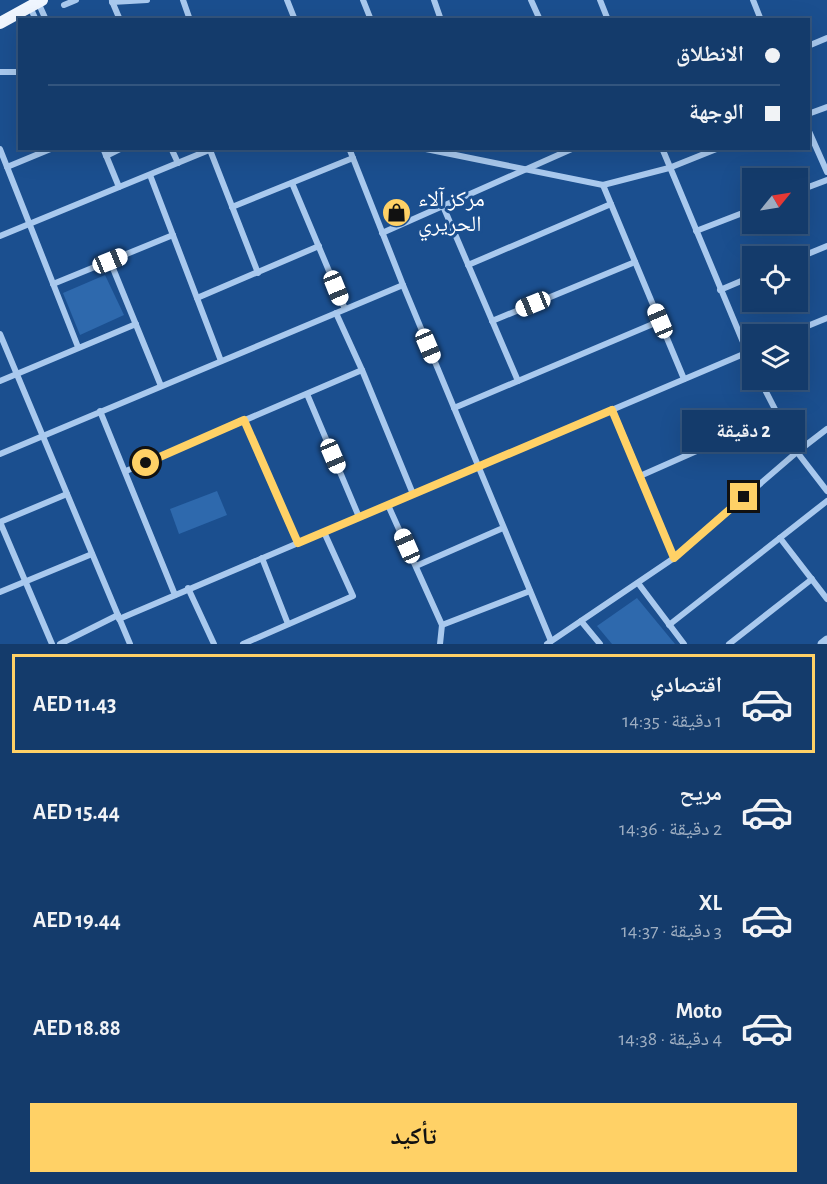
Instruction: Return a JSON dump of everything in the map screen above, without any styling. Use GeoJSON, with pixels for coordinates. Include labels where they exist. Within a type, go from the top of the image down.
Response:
{"type":"FeatureCollection","features":[{"type":"Feature","properties":{"kind":"main road"},"geometry":{"type":"LineString","coordinates":[[0,23],[36,3]]}},
{"type":"Feature","properties":{"kind":"street"},"geometry":{"type":"LineString","coordinates":[[64,5],[76,0]]}},
{"type":"Feature","properties":{"kind":"street"},"geometry":{"type":"LineString","coordinates":[[119,18],[112,1],[147,0]]}},
{"type":"Feature","properties":{"kind":"street"},"geometry":{"type":"LineString","coordinates":[[183,0],[189,18]]}},
{"type":"Feature","properties":{"kind":"street"},"geometry":{"type":"LineString","coordinates":[[287,0],[294,18]]}},
{"type":"Feature","properties":{"kind":"street"},"geometry":{"type":"LineString","coordinates":[[363,0],[369,18]]}},
{"type":"Feature","properties":{"kind":"street"},"geometry":{"type":"LineString","coordinates":[[434,0],[440,18]]}},
{"type":"Feature","properties":{"kind":"street"},"geometry":{"type":"LineString","coordinates":[[531,0],[539,18]]}},
{"type":"Feature","properties":{"kind":"street"},"geometry":{"type":"LineString","coordinates":[[600,0],[607,18]]}},
{"type":"Feature","properties":{"kind":"street"},"geometry":{"type":"LineString","coordinates":[[753,0],[759,18]]}},
{"type":"Feature","properties":{"kind":"street"},"geometry":{"type":"LineString","coordinates":[[36,3],[45,18]]}},
{"type":"Feature","properties":{"kind":"street"},"geometry":{"type":"LineString","coordinates":[[810,45],[827,38]]}},
{"type":"Feature","properties":{"kind":"street"},"geometry":{"type":"LineString","coordinates":[[0,72],[18,72]]}},
{"type":"Feature","properties":{"kind":"street"},"geometry":{"type":"LineString","coordinates":[[810,113],[827,107]]}},
{"type":"Feature","properties":{"kind":"street"},"geometry":{"type":"LineString","coordinates":[[810,134],[827,172]]}},
{"type":"Feature","properties":{"kind":"street"},"geometry":{"type":"LineString","coordinates":[[0,149],[78,348]]}},
{"type":"Feature","properties":{"kind":"street"},"geometry":{"type":"LineString","coordinates":[[7,167],[48,150]]}},
{"type":"Feature","properties":{"kind":"street"},"geometry":{"type":"LineString","coordinates":[[104,150],[119,187]]}},
{"type":"Feature","properties":{"kind":"street"},"geometry":{"type":"LineString","coordinates":[[106,156],[118,150]]}},
{"type":"Feature","properties":{"kind":"street"},"geometry":{"type":"LineString","coordinates":[[172,150],[178,163]]}},
{"type":"Feature","properties":{"kind":"street"},"geometry":{"type":"LineString","coordinates":[[0,236],[210,150]]}},
{"type":"Feature","properties":{"kind":"street"},"geometry":{"type":"LineString","coordinates":[[212,150],[258,273]]}},
{"type":"Feature","properties":{"kind":"street"},"geometry":{"type":"LineString","coordinates":[[350,150],[403,285],[530,591],[549,643],[674,558],[827,429]]}},
{"type":"Feature","properties":{"kind":"street"},"geometry":{"type":"LineString","coordinates":[[427,150],[603,185],[669,168],[714,150]]}},
{"type":"Feature","properties":{"kind":"street"},"geometry":{"type":"LineString","coordinates":[[382,233],[569,150]]}},
{"type":"Feature","properties":{"kind":"street"},"geometry":{"type":"LineString","coordinates":[[663,150],[720,290],[742,335]]}},
{"type":"Feature","properties":{"kind":"street"},"geometry":{"type":"LineString","coordinates":[[232,207],[353,158]]}},
{"type":"Feature","properties":{"kind":"street"},"geometry":{"type":"LineString","coordinates":[[150,175],[221,361]]}},
{"type":"Feature","properties":{"kind":"street"},"geometry":{"type":"LineString","coordinates":[[808,187],[827,180]]}},
{"type":"Feature","properties":{"kind":"street"},"geometry":{"type":"LineString","coordinates":[[292,183],[345,309]]}},
{"type":"Feature","properties":{"kind":"street"},"geometry":{"type":"LineString","coordinates":[[603,185],[684,379]]}},
{"type":"Feature","properties":{"kind":"street"},"geometry":{"type":"LineString","coordinates":[[468,265],[611,204]]}},
{"type":"Feature","properties":{"kind":"street"},"geometry":{"type":"LineString","coordinates":[[443,206],[518,381]]}},
{"type":"Feature","properties":{"kind":"street"},"geometry":{"type":"LineString","coordinates":[[696,231],[742,213]]}},
{"type":"Feature","properties":{"kind":"street"},"geometry":{"type":"LineString","coordinates":[[53,284],[173,235]]}},
{"type":"Feature","properties":{"kind":"street"},"geometry":{"type":"LineString","coordinates":[[197,298],[319,246]]}},
{"type":"Feature","properties":{"kind":"street"},"geometry":{"type":"LineString","coordinates":[[808,254],[827,246]]}},
{"type":"Feature","properties":{"kind":"street"},"geometry":{"type":"LineString","coordinates":[[110,261],[161,386]]}},
{"type":"Feature","properties":{"kind":"street"},"geometry":{"type":"LineString","coordinates":[[492,321],[635,262]]}},
{"type":"Feature","properties":{"kind":"street"},"geometry":{"type":"LineString","coordinates":[[720,290],[742,281]]}},
{"type":"Feature","properties":{"kind":"street"},"geometry":{"type":"LineString","coordinates":[[0,454],[403,285]]}},
{"type":"Feature","properties":{"kind":"street"},"geometry":{"type":"LineString","coordinates":[[336,313],[413,495]]}},
{"type":"Feature","properties":{"kind":"street"},"geometry":{"type":"LineString","coordinates":[[808,326],[827,318]]}},
{"type":"Feature","properties":{"kind":"street"},"geometry":{"type":"LineString","coordinates":[[454,408],[660,321]]}},
{"type":"Feature","properties":{"kind":"street"},"geometry":{"type":"LineString","coordinates":[[0,381],[136,324]]}},
{"type":"Feature","properties":{"kind":"street"},"geometry":{"type":"LineString","coordinates":[[0,334],[130,644]]}},
{"type":"Feature","properties":{"kind":"street"},"geometry":{"type":"LineString","coordinates":[[60,644],[742,354]]}},
{"type":"Feature","properties":{"kind":"street"},"geometry":{"type":"LineString","coordinates":[[126,471],[362,370]]}},
{"type":"Feature","properties":{"kind":"street"},"geometry":{"type":"LineString","coordinates":[[765,390],[797,452],[827,491]]}},
{"type":"Feature","properties":{"kind":"street"},"geometry":{"type":"LineString","coordinates":[[307,394],[359,517]]}},
{"type":"Feature","properties":{"kind":"street"},"geometry":{"type":"LineString","coordinates":[[612,410],[674,558]]}},
{"type":"Feature","properties":{"kind":"street"},"geometry":{"type":"LineString","coordinates":[[100,411],[175,595]]}},
{"type":"Feature","properties":{"kind":"street"},"geometry":{"type":"LineString","coordinates":[[640,476],[778,415]]}},
{"type":"Feature","properties":{"kind":"street"},"geometry":{"type":"LineString","coordinates":[[244,420],[298,543]]}},
{"type":"Feature","properties":{"kind":"street"},"geometry":{"type":"LineString","coordinates":[[52,644],[0,522],[67,494]]}},
{"type":"Feature","properties":{"kind":"street"},"geometry":{"type":"LineString","coordinates":[[669,625],[827,501]]}},
{"type":"Feature","properties":{"kind":"street"},"geometry":{"type":"LineString","coordinates":[[388,505],[442,625],[440,644]]}},
{"type":"Feature","properties":{"kind":"street"},"geometry":{"type":"LineString","coordinates":[[416,566],[503,528]]}},
{"type":"Feature","properties":{"kind":"street"},"geometry":{"type":"LineString","coordinates":[[243,644],[352,596],[324,532]]}},
{"type":"Feature","properties":{"kind":"street"},"geometry":{"type":"LineString","coordinates":[[780,538],[827,599]]}},
{"type":"Feature","properties":{"kind":"street"},"geometry":{"type":"LineString","coordinates":[[0,592],[92,554]]}},
{"type":"Feature","properties":{"kind":"street"},"geometry":{"type":"LineString","coordinates":[[262,558],[288,624]]}},
{"type":"Feature","properties":{"kind":"street"},"geometry":{"type":"LineString","coordinates":[[729,644],[812,579]]}},
{"type":"Feature","properties":{"kind":"street"},"geometry":{"type":"LineString","coordinates":[[638,583],[684,644]]}},
{"type":"Feature","properties":{"kind":"street"},"geometry":{"type":"LineString","coordinates":[[188,588],[214,644]]}},
{"type":"Feature","properties":{"kind":"street"},"geometry":{"type":"LineString","coordinates":[[442,625],[530,591]]}},
{"type":"Feature","properties":{"kind":"street"},"geometry":{"type":"LineString","coordinates":[[581,621],[600,644]]}},
{"type":"Feature","properties":{"kind":"street"},"geometry":{"type":"LineString","coordinates":[[822,644],[827,640]]}},
{"type":"Feature","properties":{"kind":"shaded area"},"geometry":{"type":"Polygon","coordinates":[[[105,275],[124,315],[80,335],[63,293],[105,275]]]}},
{"type":"Feature","properties":{"kind":"shaded area"},"geometry":{"type":"Polygon","coordinates":[[[217,491],[227,515],[179,534],[170,509],[217,491]]]}},
{"type":"Feature","properties":{"kind":"shaded area"},"geometry":{"type":"Polygon","coordinates":[[[637,598],[675,644],[612,644],[597,626],[637,598]]]}},
{"type":"Feature","properties":{"kind":"place","name":"مركز آلاء الحريري"},"geometry":{"type":"Point","coordinates":[397,212]}},
{"type":"Feature","properties":{"kind":"route"},"geometry":{"type":"LineString","coordinates":[[146,463],[244,420],[298,543],[612,410],[674,558],[744,497]]}}]}
